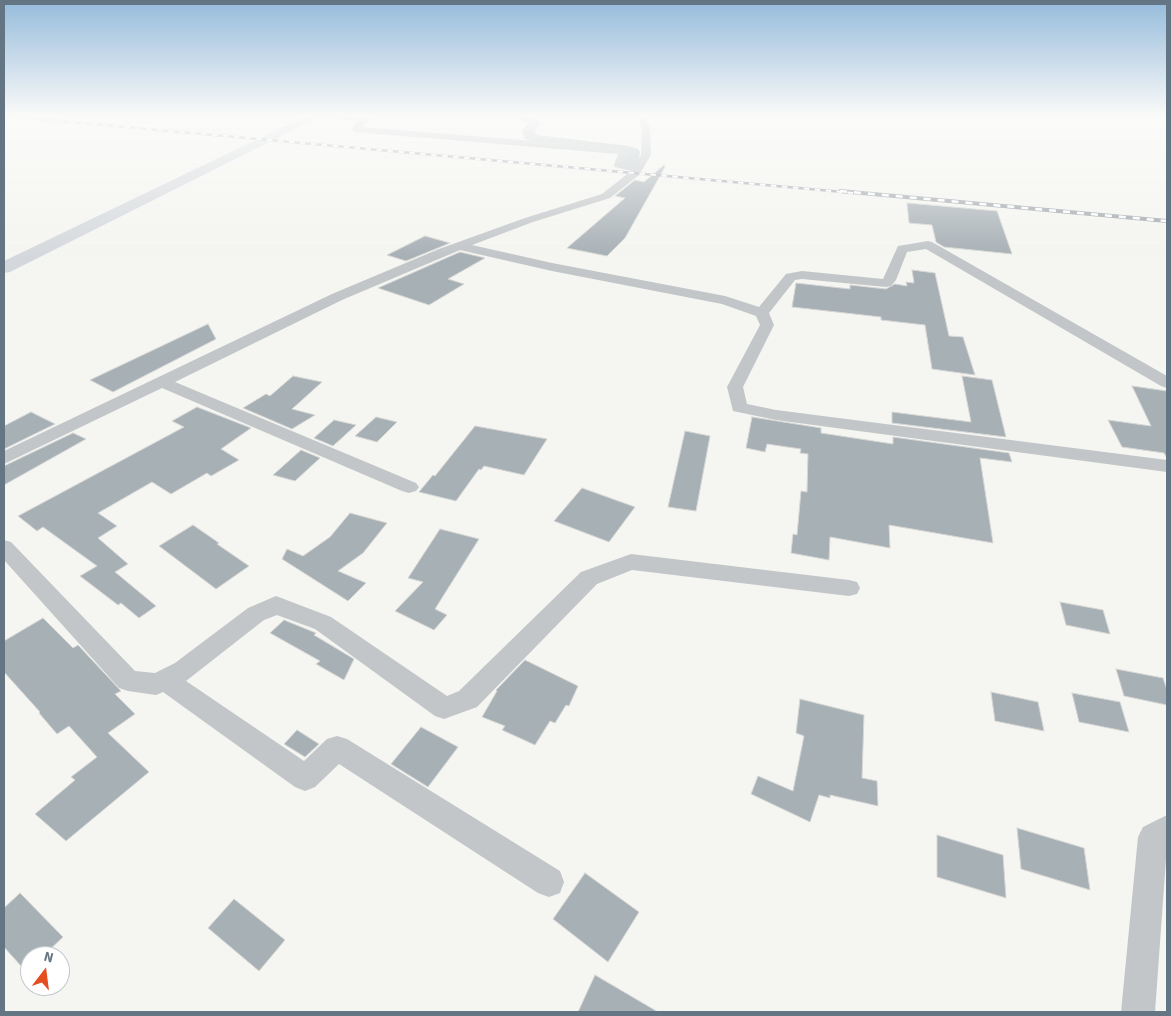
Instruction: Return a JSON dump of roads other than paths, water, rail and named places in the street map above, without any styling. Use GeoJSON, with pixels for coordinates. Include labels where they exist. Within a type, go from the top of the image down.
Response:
{"type":"FeatureCollection","features":[{"type":"Feature","properties":{"kind":"main road"},"geometry":{"type":"LineString","coordinates":[[4,257],[201,162]]}},
{"type":"Feature","properties":{"kind":"main road"},"geometry":{"type":"LineString","coordinates":[[4,268],[221,162]]}},
{"type":"Feature","properties":{"kind":"street"},"geometry":{"type":"LineString","coordinates":[[620,162],[619,165],[637,169]]}},
{"type":"Feature","properties":{"kind":"street"},"geometry":{"type":"LineString","coordinates":[[4,458],[336,297],[459,246],[529,220],[606,196],[637,169],[641,162]]}},
{"type":"Feature","properties":{"kind":"street"},"geometry":{"type":"LineString","coordinates":[[762,313],[791,277],[802,275],[886,283],[902,249],[928,245],[1167,383]]}},
{"type":"Feature","properties":{"kind":"street"},"geometry":{"type":"LineString","coordinates":[[459,246],[552,267],[725,300],[762,313],[767,325],[735,387],[739,407],[776,415],[1167,466]]}},
{"type":"Feature","properties":{"kind":"street"},"geometry":{"type":"LineString","coordinates":[[161,382],[409,487]]}},
{"type":"Feature","properties":{"kind":"street"},"geometry":{"type":"LineString","coordinates":[[4,547],[128,681],[156,684],[165,680],[184,670],[256,614],[276,605],[323,623],[444,708],[468,699],[589,578],[631,562],[849,588]]}},
{"type":"Feature","properties":{"kind":"street"},"geometry":{"type":"LineString","coordinates":[[165,680],[305,778],[337,748],[549,882]]}},
{"type":"Feature","properties":{"kind":"street"},"geometry":{"type":"LineString","coordinates":[[1138,1012],[1153,837],[1167,829]]}},
{"type":"Feature","properties":{"kind":"railway"},"geometry":{"type":"LineString","coordinates":[[516,162],[854,193]]}},
{"type":"Feature","properties":{"kind":"railway"},"geometry":{"type":"LineString","coordinates":[[840,191],[1167,221]]}}]}
